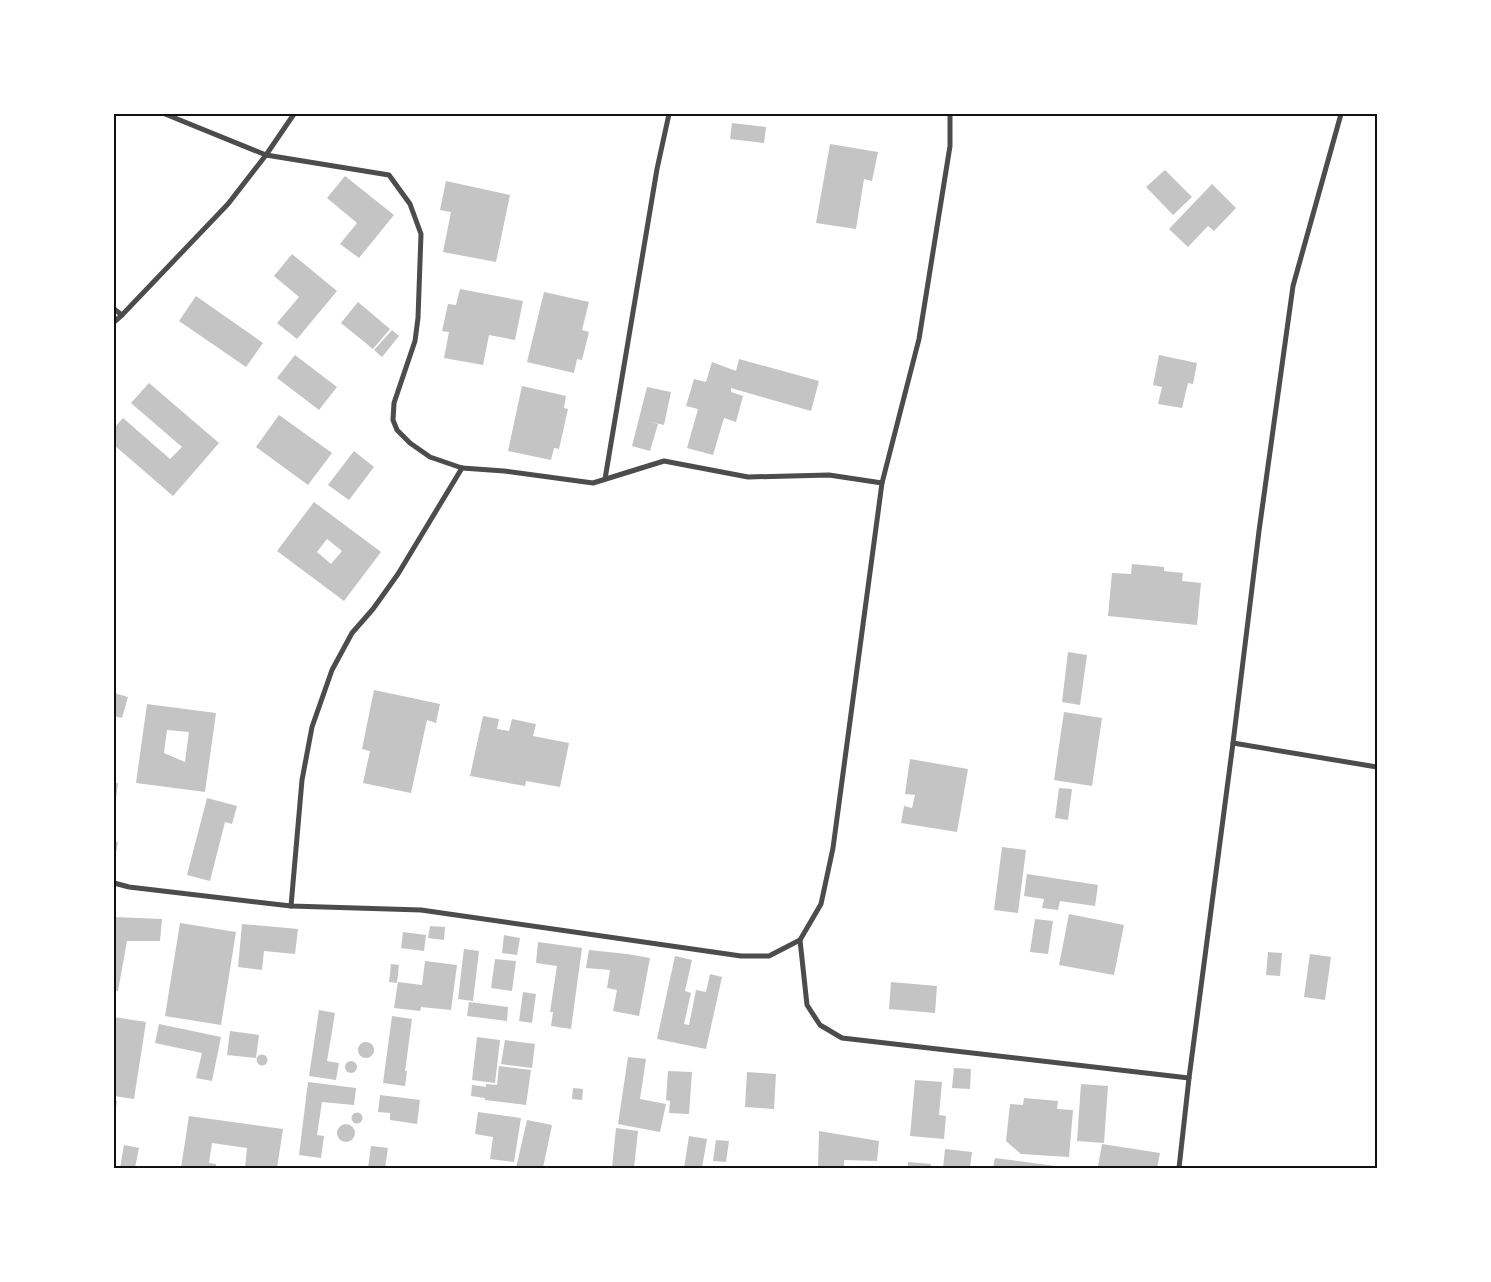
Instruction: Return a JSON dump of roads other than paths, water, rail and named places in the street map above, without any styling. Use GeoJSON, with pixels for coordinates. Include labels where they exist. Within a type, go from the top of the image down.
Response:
{"type":"FeatureCollection","features":[{"type":"Feature","properties":{"kind":"street"},"geometry":{"type":"LineString","coordinates":[[165,114],[266,155],[389,175],[410,204],[421,234],[418,318],[415,341],[394,402],[393,420],[397,430],[410,443],[430,457],[462,468],[504,471],[592,483],[664,461],[748,478],[829,475],[882,483]]}},
{"type":"Feature","properties":{"kind":"street"},"geometry":{"type":"LineString","coordinates":[[114,322],[228,204],[266,155],[294,114]]}},
{"type":"Feature","properties":{"kind":"street"},"geometry":{"type":"LineString","coordinates":[[606,479],[657,169],[669,114]]}},
{"type":"Feature","properties":{"kind":"street"},"geometry":{"type":"LineString","coordinates":[[114,883],[291,906],[421,910],[741,956],[769,956],[800,940],[821,904],[833,848],[882,483],[919,339],[950,146],[950,114]]}},
{"type":"Feature","properties":{"kind":"street"},"geometry":{"type":"LineString","coordinates":[[1179,1168],[1260,521],[1293,286],[1341,114]]}},
{"type":"Feature","properties":{"kind":"street"},"geometry":{"type":"LineString","coordinates":[[114,309],[122,315]]}},
{"type":"Feature","properties":{"kind":"street"},"geometry":{"type":"LineString","coordinates":[[291,906],[302,780],[312,727],[332,670],[352,633],[373,609],[398,574],[462,468]]}},
{"type":"Feature","properties":{"kind":"street"},"geometry":{"type":"LineString","coordinates":[[1233,743],[1377,768]]}},
{"type":"Feature","properties":{"kind":"street"},"geometry":{"type":"LineString","coordinates":[[800,940],[807,1005],[820,1025],[842,1038],[1189,1078]]}}]}
